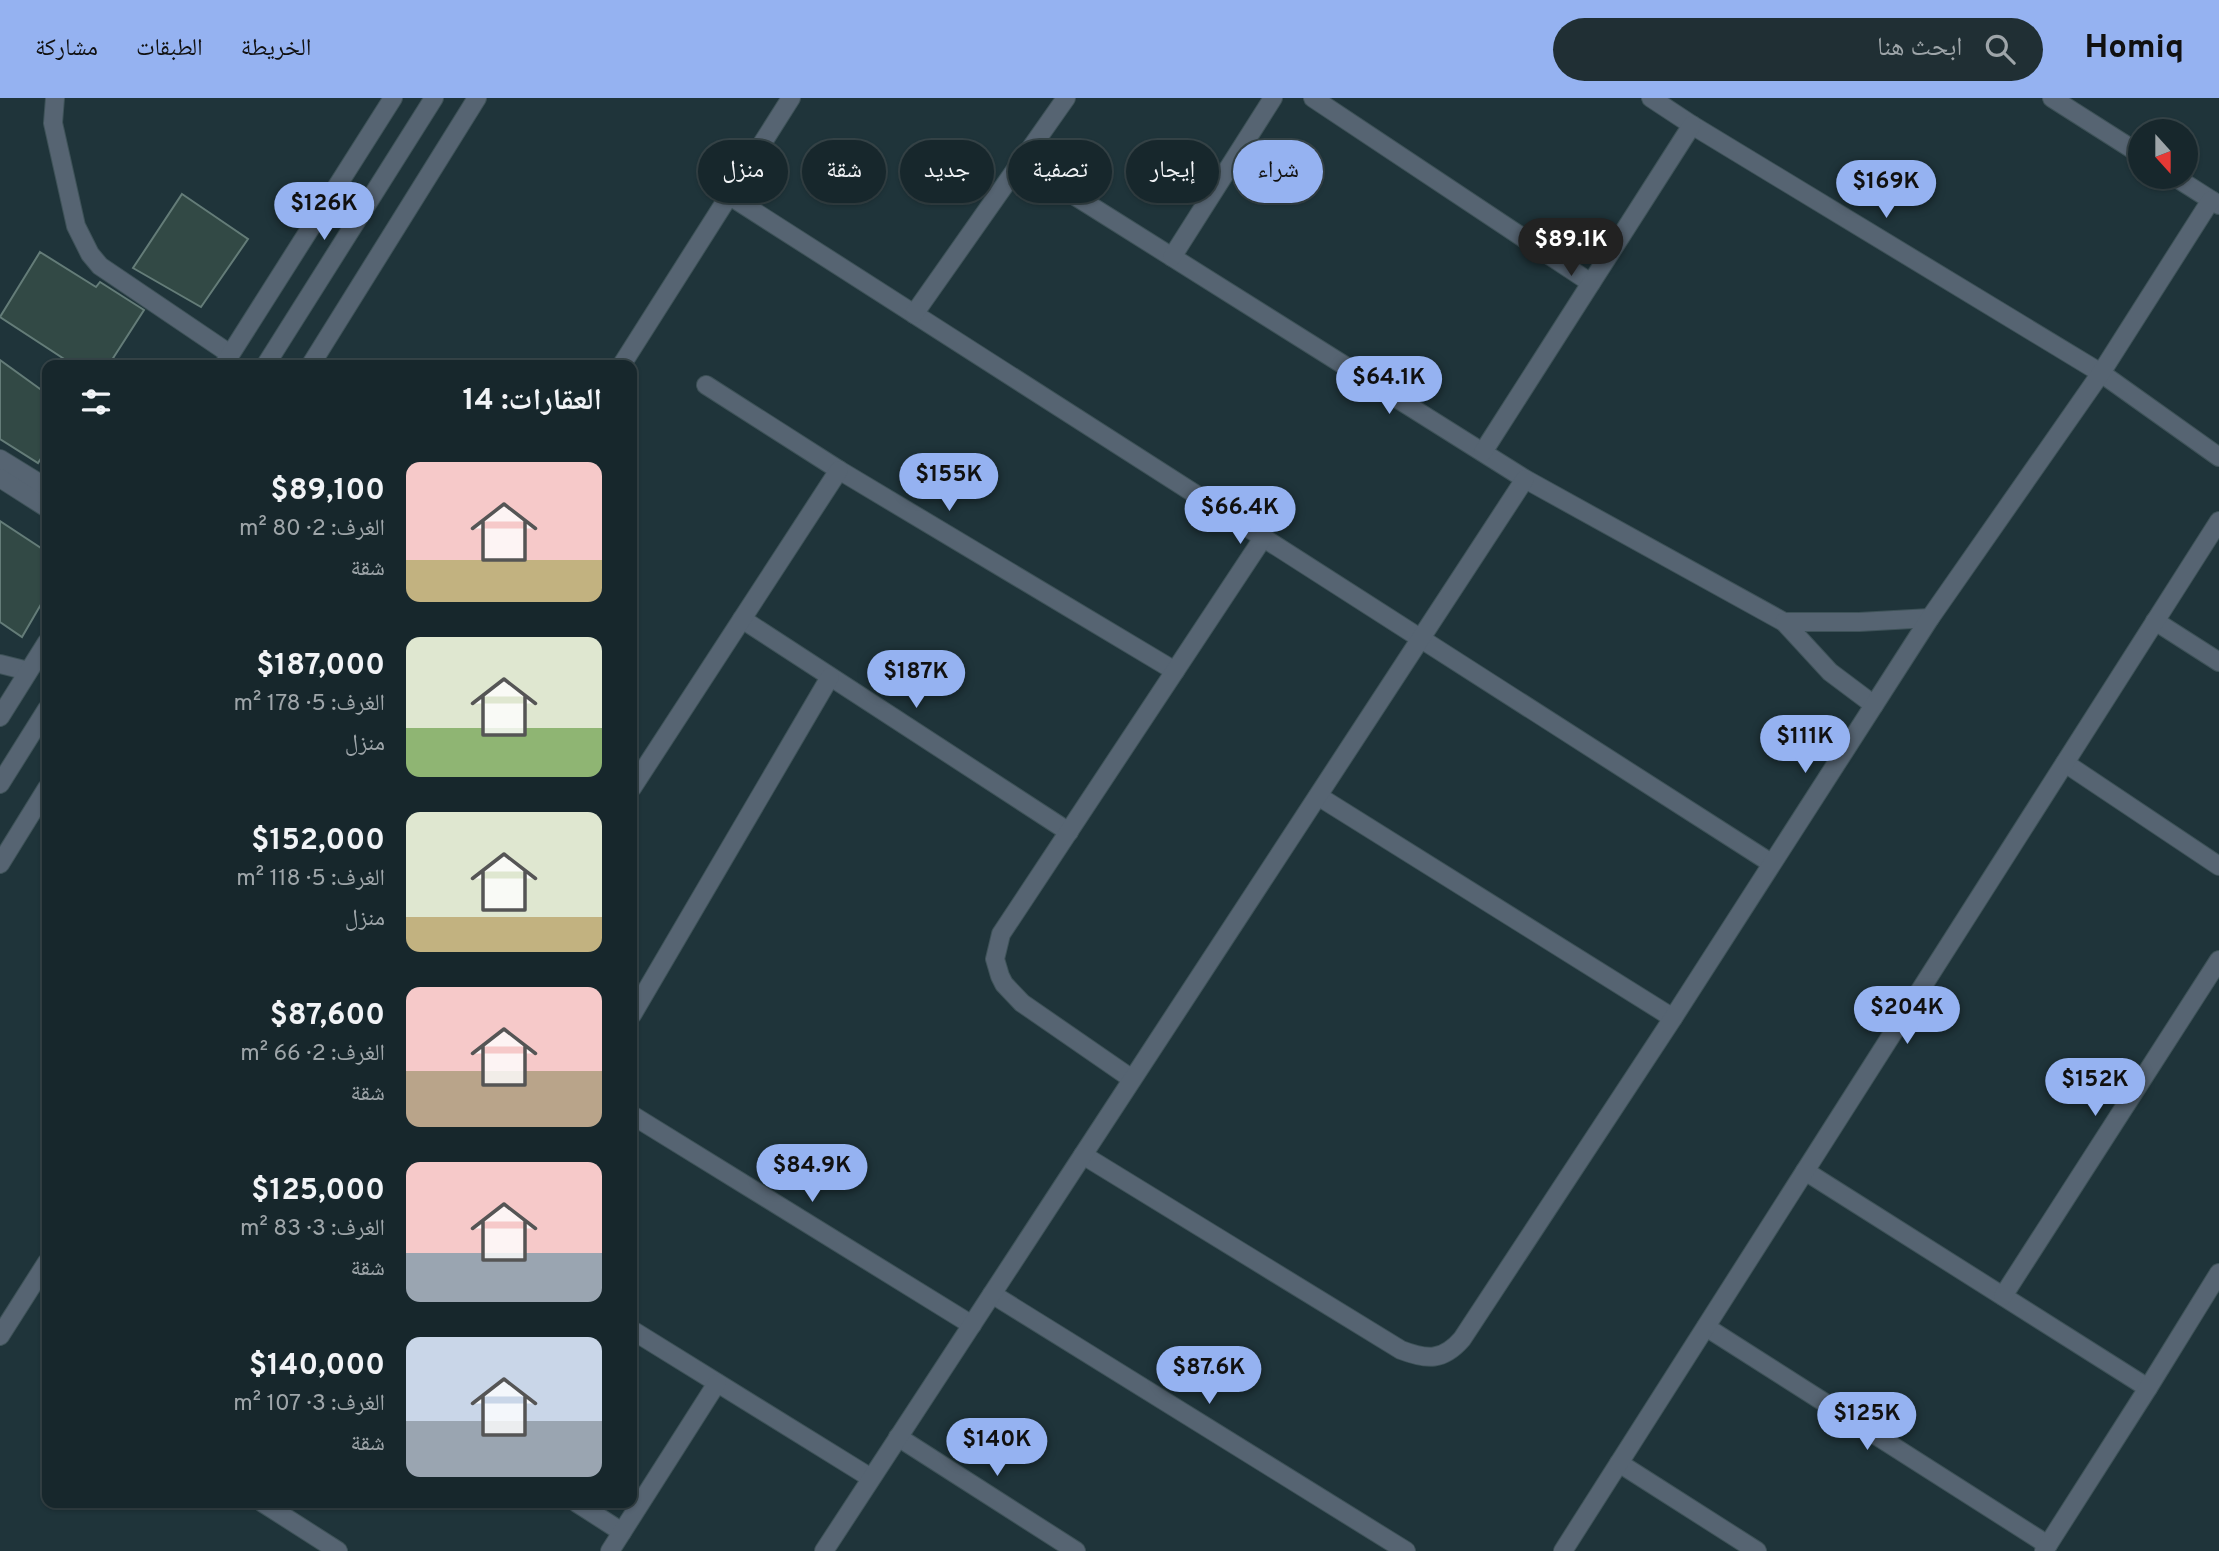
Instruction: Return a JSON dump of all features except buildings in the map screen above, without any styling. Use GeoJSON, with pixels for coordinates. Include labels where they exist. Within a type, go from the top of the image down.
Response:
{"type":"FeatureCollection","features":[{"type":"Feature","properties":{"kind":"street"},"geometry":{"type":"LineString","coordinates":[[55,98],[53,123],[73,214],[79,234],[90,254],[100,266],[227,360],[317,206],[393,98]]}},
{"type":"Feature","properties":{"kind":"street"},"geometry":{"type":"LineString","coordinates":[[269,360],[434,98]]}},
{"type":"Feature","properties":{"kind":"street"},"geometry":{"type":"LineString","coordinates":[[314,360],[477,98]]}},
{"type":"Feature","properties":{"kind":"street"},"geometry":{"type":"LineString","coordinates":[[765,140],[791,98]]}},
{"type":"Feature","properties":{"kind":"street"},"geometry":{"type":"LineString","coordinates":[[1036,140],[1066,98]]}},
{"type":"Feature","properties":{"kind":"street"},"geometry":{"type":"LineString","coordinates":[[1172,257],[1273,98]]}},
{"type":"Feature","properties":{"kind":"street"},"geometry":{"type":"LineString","coordinates":[[1313,98],[1591,283]]}},
{"type":"Feature","properties":{"kind":"street"},"geometry":{"type":"LineString","coordinates":[[1651,98],[2101,373],[2219,457]]}},
{"type":"Feature","properties":{"kind":"street"},"geometry":{"type":"LineString","coordinates":[[2052,98],[2128,146]]}},
{"type":"Feature","properties":{"kind":"street"},"geometry":{"type":"LineString","coordinates":[[1483,452],[1692,125]]}},
{"type":"Feature","properties":{"kind":"street"},"geometry":{"type":"LineString","coordinates":[[914,314],[1008,180]]}},
{"type":"Feature","properties":{"kind":"street"},"geometry":{"type":"LineString","coordinates":[[1083,1155],[1401,1350],[1418,1357],[1438,1357],[1452,1350],[1462,1339],[1673,1018],[1930,618],[2101,373],[2215,203],[2193,189]]}},
{"type":"Feature","properties":{"kind":"street"},"geometry":{"type":"LineString","coordinates":[[625,360],[726,203]]}},
{"type":"Feature","properties":{"kind":"street"},"geometry":{"type":"LineString","coordinates":[[741,203],[1771,863]]}},
{"type":"Feature","properties":{"kind":"street"},"geometry":{"type":"LineString","coordinates":[[1086,203],[1525,479],[1784,622],[1830,672],[1874,705]]}},
{"type":"Feature","properties":{"kind":"street"},"geometry":{"type":"LineString","coordinates":[[706,385],[839,470],[1175,671]]}},
{"type":"Feature","properties":{"kind":"street"},"geometry":{"type":"LineString","coordinates":[[0,459],[42,485]]}},
{"type":"Feature","properties":{"kind":"street"},"geometry":{"type":"LineString","coordinates":[[637,780],[839,470]]}},
{"type":"Feature","properties":{"kind":"street"},"geometry":{"type":"LineString","coordinates":[[0,478],[42,505]]}},
{"type":"Feature","properties":{"kind":"street"},"geometry":{"type":"LineString","coordinates":[[824,1551],[1525,479]]}},
{"type":"Feature","properties":{"kind":"street"},"geometry":{"type":"LineString","coordinates":[[1563,1551],[2219,521]]}},
{"type":"Feature","properties":{"kind":"street"},"geometry":{"type":"LineString","coordinates":[[1132,1079],[1022,1003],[1004,984],[997,968],[996,950],[1001,934],[1263,538]]}},
{"type":"Feature","properties":{"kind":"street"},"geometry":{"type":"LineString","coordinates":[[742,618],[1069,832]]}},
{"type":"Feature","properties":{"kind":"street"},"geometry":{"type":"LineString","coordinates":[[1784,622],[1930,618]]}},
{"type":"Feature","properties":{"kind":"street"},"geometry":{"type":"LineString","coordinates":[[2155,621],[2219,662]]}},
{"type":"Feature","properties":{"kind":"street"},"geometry":{"type":"LineString","coordinates":[[0,717],[42,650]]}},
{"type":"Feature","properties":{"kind":"street"},"geometry":{"type":"LineString","coordinates":[[0,664],[29,671]]}},
{"type":"Feature","properties":{"kind":"street"},"geometry":{"type":"LineString","coordinates":[[637,1006],[830,677]]}},
{"type":"Feature","properties":{"kind":"street"},"geometry":{"type":"LineString","coordinates":[[0,784],[42,717]]}},
{"type":"Feature","properties":{"kind":"street"},"geometry":{"type":"LineString","coordinates":[[2065,764],[2219,866]]}},
{"type":"Feature","properties":{"kind":"street"},"geometry":{"type":"LineString","coordinates":[[0,864],[42,796]]}},
{"type":"Feature","properties":{"kind":"street"},"geometry":{"type":"LineString","coordinates":[[1318,796],[1673,1018]]}},
{"type":"Feature","properties":{"kind":"street"},"geometry":{"type":"LineString","coordinates":[[2003,1296],[2219,960]]}},
{"type":"Feature","properties":{"kind":"street"},"geometry":{"type":"LineString","coordinates":[[637,1118],[972,1325]]}},
{"type":"Feature","properties":{"kind":"street"},"geometry":{"type":"LineString","coordinates":[[1805,1171],[2148,1388]]}},
{"type":"Feature","properties":{"kind":"street"},"geometry":{"type":"LineString","coordinates":[[0,1336],[42,1270]]}},
{"type":"Feature","properties":{"kind":"street"},"geometry":{"type":"LineString","coordinates":[[1706,1327],[2046,1548],[2219,1273]]}},
{"type":"Feature","properties":{"kind":"street"},"geometry":{"type":"LineString","coordinates":[[992,1294],[1406,1551]]}},
{"type":"Feature","properties":{"kind":"street"},"geometry":{"type":"LineString","coordinates":[[637,1333],[871,1478]]}},
{"type":"Feature","properties":{"kind":"street"},"geometry":{"type":"LineString","coordinates":[[610,1551],[717,1383]]}},
{"type":"Feature","properties":{"kind":"street"},"geometry":{"type":"LineString","coordinates":[[898,1437],[1050,1544],[1076,1551]]}},
{"type":"Feature","properties":{"kind":"street"},"geometry":{"type":"LineString","coordinates":[[1619,1464],[1757,1551]]}},
{"type":"Feature","properties":{"kind":"street"},"geometry":{"type":"LineString","coordinates":[[271,1508],[338,1551]]}},
{"type":"Feature","properties":{"kind":"street"},"geometry":{"type":"LineString","coordinates":[[585,1508],[622,1532]]}}]}
